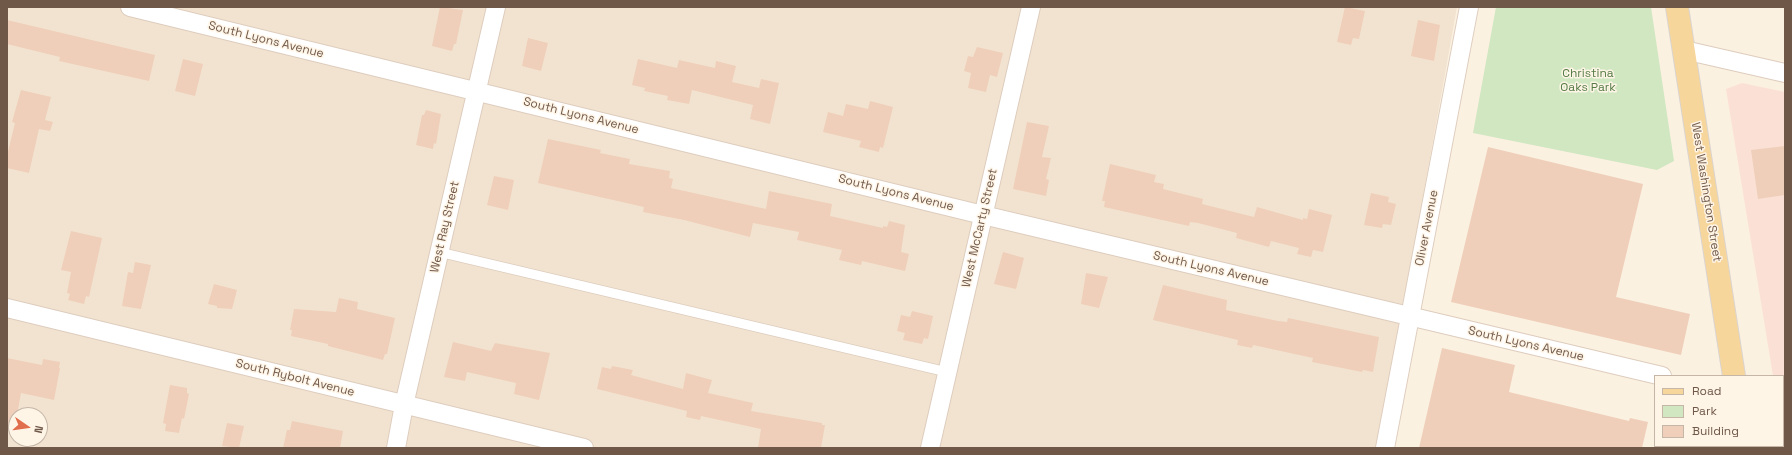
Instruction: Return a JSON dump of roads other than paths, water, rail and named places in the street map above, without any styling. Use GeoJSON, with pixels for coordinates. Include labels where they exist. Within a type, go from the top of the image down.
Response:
{"type":"FeatureCollection","features":[{"type":"Feature","properties":{"kind":"main road","name":"West Washington Street"},"geometry":{"type":"LineString","coordinates":[[1677,7],[1734,375]]}},
{"type":"Feature","properties":{"kind":"street","name":"South Lyons Avenue"},"geometry":{"type":"LineString","coordinates":[[130,7],[983,215],[1658,375]]}},
{"type":"Feature","properties":{"kind":"street","name":"West Ray Street"},"geometry":{"type":"LineString","coordinates":[[396,448],[404,405],[496,7]]}},
{"type":"Feature","properties":{"kind":"street","name":"West McCarty Street"},"geometry":{"type":"LineString","coordinates":[[930,448],[1031,7]]}},
{"type":"Feature","properties":{"kind":"street","name":"Oliver Avenue"},"geometry":{"type":"LineString","coordinates":[[1385,448],[1469,7]]}},
{"type":"Feature","properties":{"kind":"street"},"geometry":{"type":"LineString","coordinates":[[1684,50],[1785,73]]}},
{"type":"Feature","properties":{"kind":"street","name":"South Rybolt Avenue"},"geometry":{"type":"LineString","coordinates":[[7,308],[584,448]]}},
{"type":"Feature","properties":{"kind":"lane"},"geometry":{"type":"LineString","coordinates":[[439,252],[947,372]]}},
{"type":"Feature","properties":{"kind":"park label","name":"Christina Oaks Park"},"geometry":{"type":"Point","coordinates":[1588,81]}}]}
